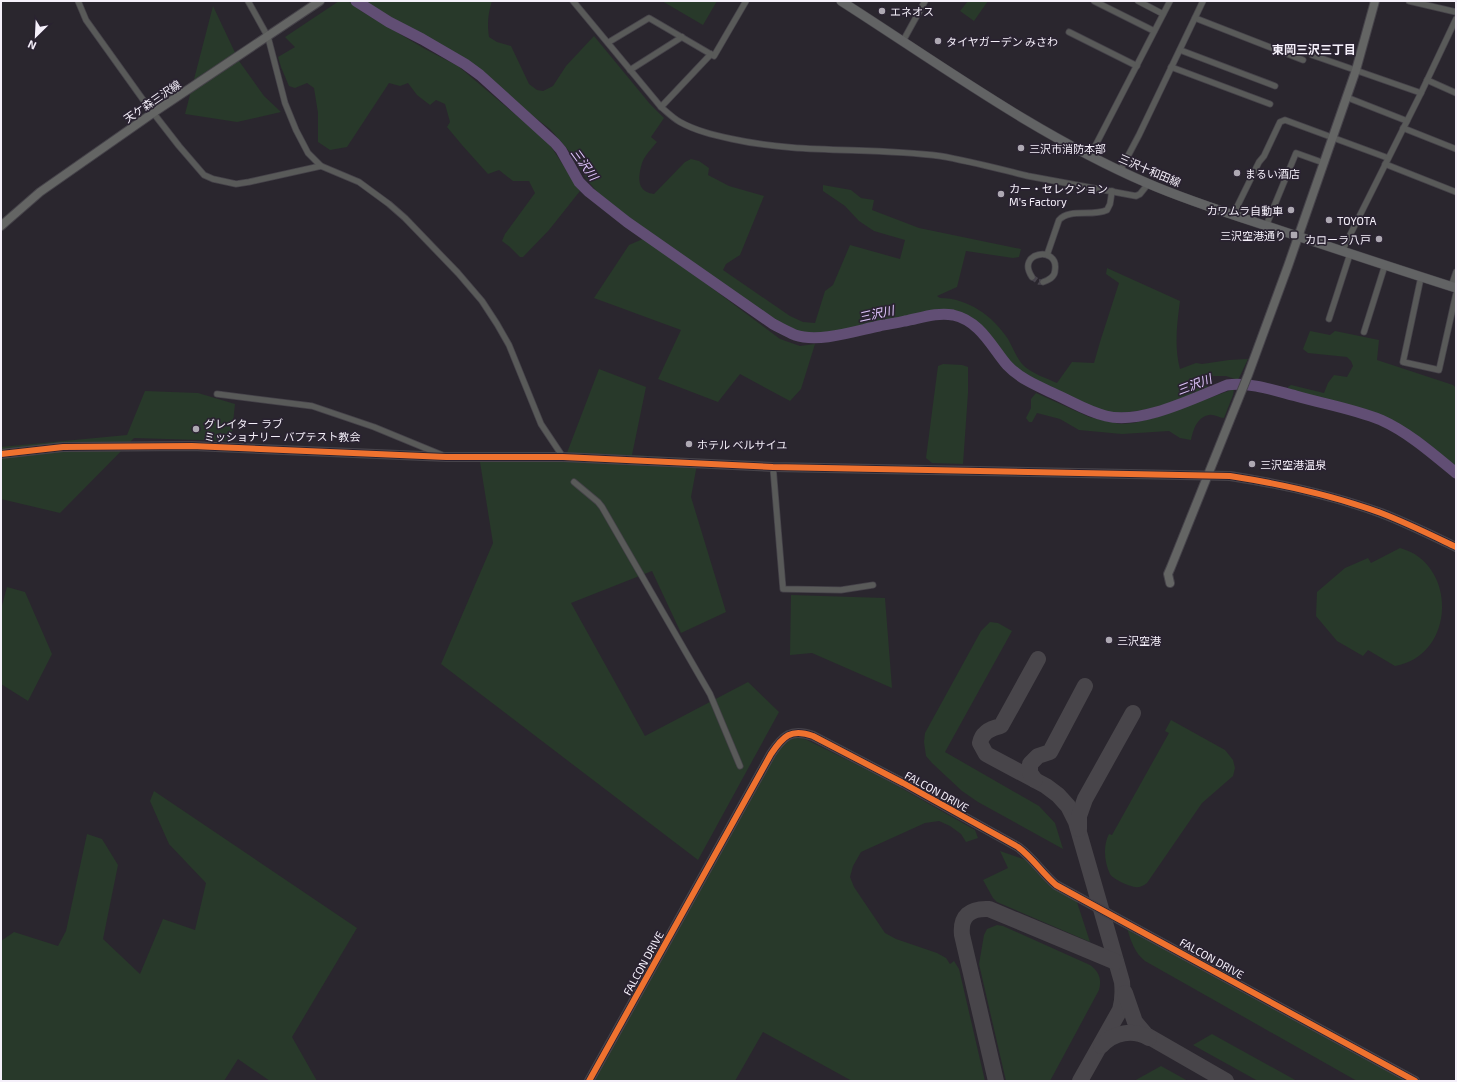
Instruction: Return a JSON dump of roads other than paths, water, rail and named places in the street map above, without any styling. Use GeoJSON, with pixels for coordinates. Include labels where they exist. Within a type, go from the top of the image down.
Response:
{"type":"FeatureCollection","features":[{"type":"Feature","properties":{"kind":"main road","name":"三沢十和田線"},"geometry":{"type":"LineString","coordinates":[[841,1],[1014,112],[1090,156],[1120,171],[1148,184],[1233,215],[1421,277],[1454,290]]}},
{"type":"Feature","properties":{"kind":"street"},"geometry":{"type":"LineString","coordinates":[[78,1],[86,20],[153,113],[204,175],[213,179],[236,184],[321,166]]}},
{"type":"Feature","properties":{"kind":"street"},"geometry":{"type":"LineString","coordinates":[[248,1],[268,37],[285,103],[308,154],[321,166],[359,182],[389,204],[405,218],[458,273],[482,302],[505,338],[541,424],[563,457]]}},
{"type":"Feature","properties":{"kind":"street","name":"天ケ森三沢線"},"geometry":{"type":"LineString","coordinates":[[1,226],[40,192],[153,113],[320,1]]}},
{"type":"Feature","properties":{"kind":"street"},"geometry":{"type":"LineString","coordinates":[[574,1],[661,107],[673,118],[693,128],[714,135],[765,146],[783,148],[876,150],[939,156],[972,162],[1029,176],[1136,196],[1140,194],[1148,184]]}},
{"type":"Feature","properties":{"kind":"street"},"geometry":{"type":"LineString","coordinates":[[608,42],[649,18],[714,56],[746,1]]}},
{"type":"Feature","properties":{"kind":"street"},"geometry":{"type":"LineString","coordinates":[[903,41],[925,1]]}},
{"type":"Feature","properties":{"kind":"street"},"geometry":{"type":"LineString","coordinates":[[1094,1],[1154,31]]}},
{"type":"Feature","properties":{"kind":"street"},"geometry":{"type":"LineString","coordinates":[[1138,1],[1163,14]]}},
{"type":"Feature","properties":{"kind":"street"},"geometry":{"type":"LineString","coordinates":[[1090,156],[1170,1]]}},
{"type":"Feature","properties":{"kind":"street"},"geometry":{"type":"LineString","coordinates":[[1120,171],[1139,135],[1203,1]]}},
{"type":"Feature","properties":{"kind":"street"},"geometry":{"type":"LineString","coordinates":[[1170,583],[1168,578],[1170,570],[1278,296],[1356,70],[1375,1]]}},
{"type":"Feature","properties":{"kind":"street"},"geometry":{"type":"LineString","coordinates":[[1409,1],[1429,3],[1456,12]]}},
{"type":"Feature","properties":{"kind":"street"},"geometry":{"type":"LineString","coordinates":[[1195,18],[1303,60]]}},
{"type":"Feature","properties":{"kind":"street"},"geometry":{"type":"LineString","coordinates":[[1329,319],[1346,252],[1385,164],[1456,19]]}},
{"type":"Feature","properties":{"kind":"street"},"geometry":{"type":"LineString","coordinates":[[1069,32],[1137,66]]}},
{"type":"Feature","properties":{"kind":"street"},"geometry":{"type":"LineString","coordinates":[[630,70],[682,37]]}},
{"type":"Feature","properties":{"kind":"street"},"geometry":{"type":"LineString","coordinates":[[1180,50],[1274,86]]}},
{"type":"Feature","properties":{"kind":"street"},"geometry":{"type":"LineString","coordinates":[[661,107],[710,54]]}},
{"type":"Feature","properties":{"kind":"street"},"geometry":{"type":"LineString","coordinates":[[1312,55],[1421,93]]}},
{"type":"Feature","properties":{"kind":"street"},"geometry":{"type":"LineString","coordinates":[[1171,67],[1270,104]]}},
{"type":"Feature","properties":{"kind":"street"},"geometry":{"type":"LineString","coordinates":[[1427,80],[1456,93]]}},
{"type":"Feature","properties":{"kind":"street"},"geometry":{"type":"LineString","coordinates":[[1346,97],[1407,121]]}},
{"type":"Feature","properties":{"kind":"street"},"geometry":{"type":"LineString","coordinates":[[1233,215],[1280,122],[1285,120],[1333,136],[1388,158]]}},
{"type":"Feature","properties":{"kind":"street"},"geometry":{"type":"LineString","coordinates":[[1403,128],[1456,149]]}},
{"type":"Feature","properties":{"kind":"street"},"geometry":{"type":"LineString","coordinates":[[1266,226],[1296,153],[1324,163]]}},
{"type":"Feature","properties":{"kind":"street"},"geometry":{"type":"LineString","coordinates":[[1385,164],[1456,192]]}},
{"type":"Feature","properties":{"kind":"street"},"geometry":{"type":"LineString","coordinates":[[1047,255],[1059,220],[1063,216],[1068,214],[1107,210],[1110,204],[1112,191]]}},
{"type":"Feature","properties":{"kind":"street"},"geometry":{"type":"LineString","coordinates":[[1032,277],[1028,268],[1032,258],[1036,255],[1047,255],[1053,260],[1056,267],[1055,273],[1052,277],[1043,282]]}},
{"type":"Feature","properties":{"kind":"street"},"geometry":{"type":"LineString","coordinates":[[1364,332],[1385,265]]}},
{"type":"Feature","properties":{"kind":"street"},"geometry":{"type":"LineString","coordinates":[[1421,277],[1403,362],[1439,370],[1442,363],[1456,272]]}},
{"type":"Feature","properties":{"kind":"street"},"geometry":{"type":"LineString","coordinates":[[217,394],[312,406],[374,427],[446,457]]}},
{"type":"Feature","properties":{"kind":"street"},"geometry":{"type":"LineString","coordinates":[[1,454],[64,447],[192,446],[446,457],[563,457],[773,466],[1230,476],[1265,481],[1334,498],[1388,516],[1456,547]]}},
{"type":"Feature","properties":{"kind":"street"},"geometry":{"type":"LineString","coordinates":[[773,466],[782,589],[841,590],[873,585]]}},
{"type":"Feature","properties":{"kind":"street"},"geometry":{"type":"LineString","coordinates":[[574,482],[602,507],[710,694],[740,766]]}},
{"type":"Feature","properties":{"kind":"street","name":"FALCON DRIVE"},"geometry":{"type":"LineString","coordinates":[[589,1081],[771,754],[782,738],[789,734],[804,733],[813,736],[903,783],[1018,847],[1030,856],[1049,879],[1056,885],[1415,1081]]}},
{"type":"Feature","properties":{"kind":"waterway","name":"三沢川"},"geometry":{"type":"LineString","coordinates":[[356,1],[389,22],[465,64],[480,75],[555,143],[561,150],[579,182],[589,192],[627,222],[773,324],[795,335],[815,338],[826,337],[929,316],[941,314],[953,315],[962,318],[978,328],[1007,365],[1018,375],[1082,407],[1106,416],[1120,418],[1151,414],[1227,385],[1236,384],[1253,386],[1350,410],[1381,420],[1411,437],[1456,473]]}},
{"type":"Feature","properties":{"kind":"tunnel"},"geometry":{"type":"LineString","coordinates":[[1032,277],[1039,282],[1043,282]]}},
{"type":"Feature","properties":{"kind":"place","name":"エネオス"},"geometry":{"type":"Point","coordinates":[882,11]}},
{"type":"Feature","properties":{"kind":"place","name":"タイヤガーデン みさわ"},"geometry":{"type":"Point","coordinates":[938,41]}},
{"type":"Feature","properties":{"kind":"place","name":"三沢市消防本部"},"geometry":{"type":"Point","coordinates":[1021,148]}},
{"type":"Feature","properties":{"kind":"place","name":"まるい酒店"},"geometry":{"type":"Point","coordinates":[1237,173]}},
{"type":"Feature","properties":{"kind":"place","name":"カー・セレクション M's Factory"},"geometry":{"type":"Point","coordinates":[1001,194]}},
{"type":"Feature","properties":{"kind":"place","name":"カワムラ自動車"},"geometry":{"type":"Point","coordinates":[1291,210]}},
{"type":"Feature","properties":{"kind":"place","name":"TOYOTA"},"geometry":{"type":"Point","coordinates":[1329,220]}},
{"type":"Feature","properties":{"kind":"place","name":"三沢空港通り"},"geometry":{"type":"Point","coordinates":[1294,235]}},
{"type":"Feature","properties":{"kind":"place","name":"カローラ八戸"},"geometry":{"type":"Point","coordinates":[1379,239]}},
{"type":"Feature","properties":{"kind":"place","name":"グレイター ラブ ミッショナリー バプテスト教会"},"geometry":{"type":"Point","coordinates":[196,429]}},
{"type":"Feature","properties":{"kind":"place","name":"ホテル ベルサイユ"},"geometry":{"type":"Point","coordinates":[689,444]}},
{"type":"Feature","properties":{"kind":"place","name":"三沢空港温泉"},"geometry":{"type":"Point","coordinates":[1252,464]}},
{"type":"Feature","properties":{"kind":"place","name":"三沢空港"},"geometry":{"type":"Point","coordinates":[1109,640]}},
{"type":"Feature","properties":{"kind":"district","name":"東岡三沢三丁目"},"geometry":{"type":"Point","coordinates":[1314,49]}}]}
